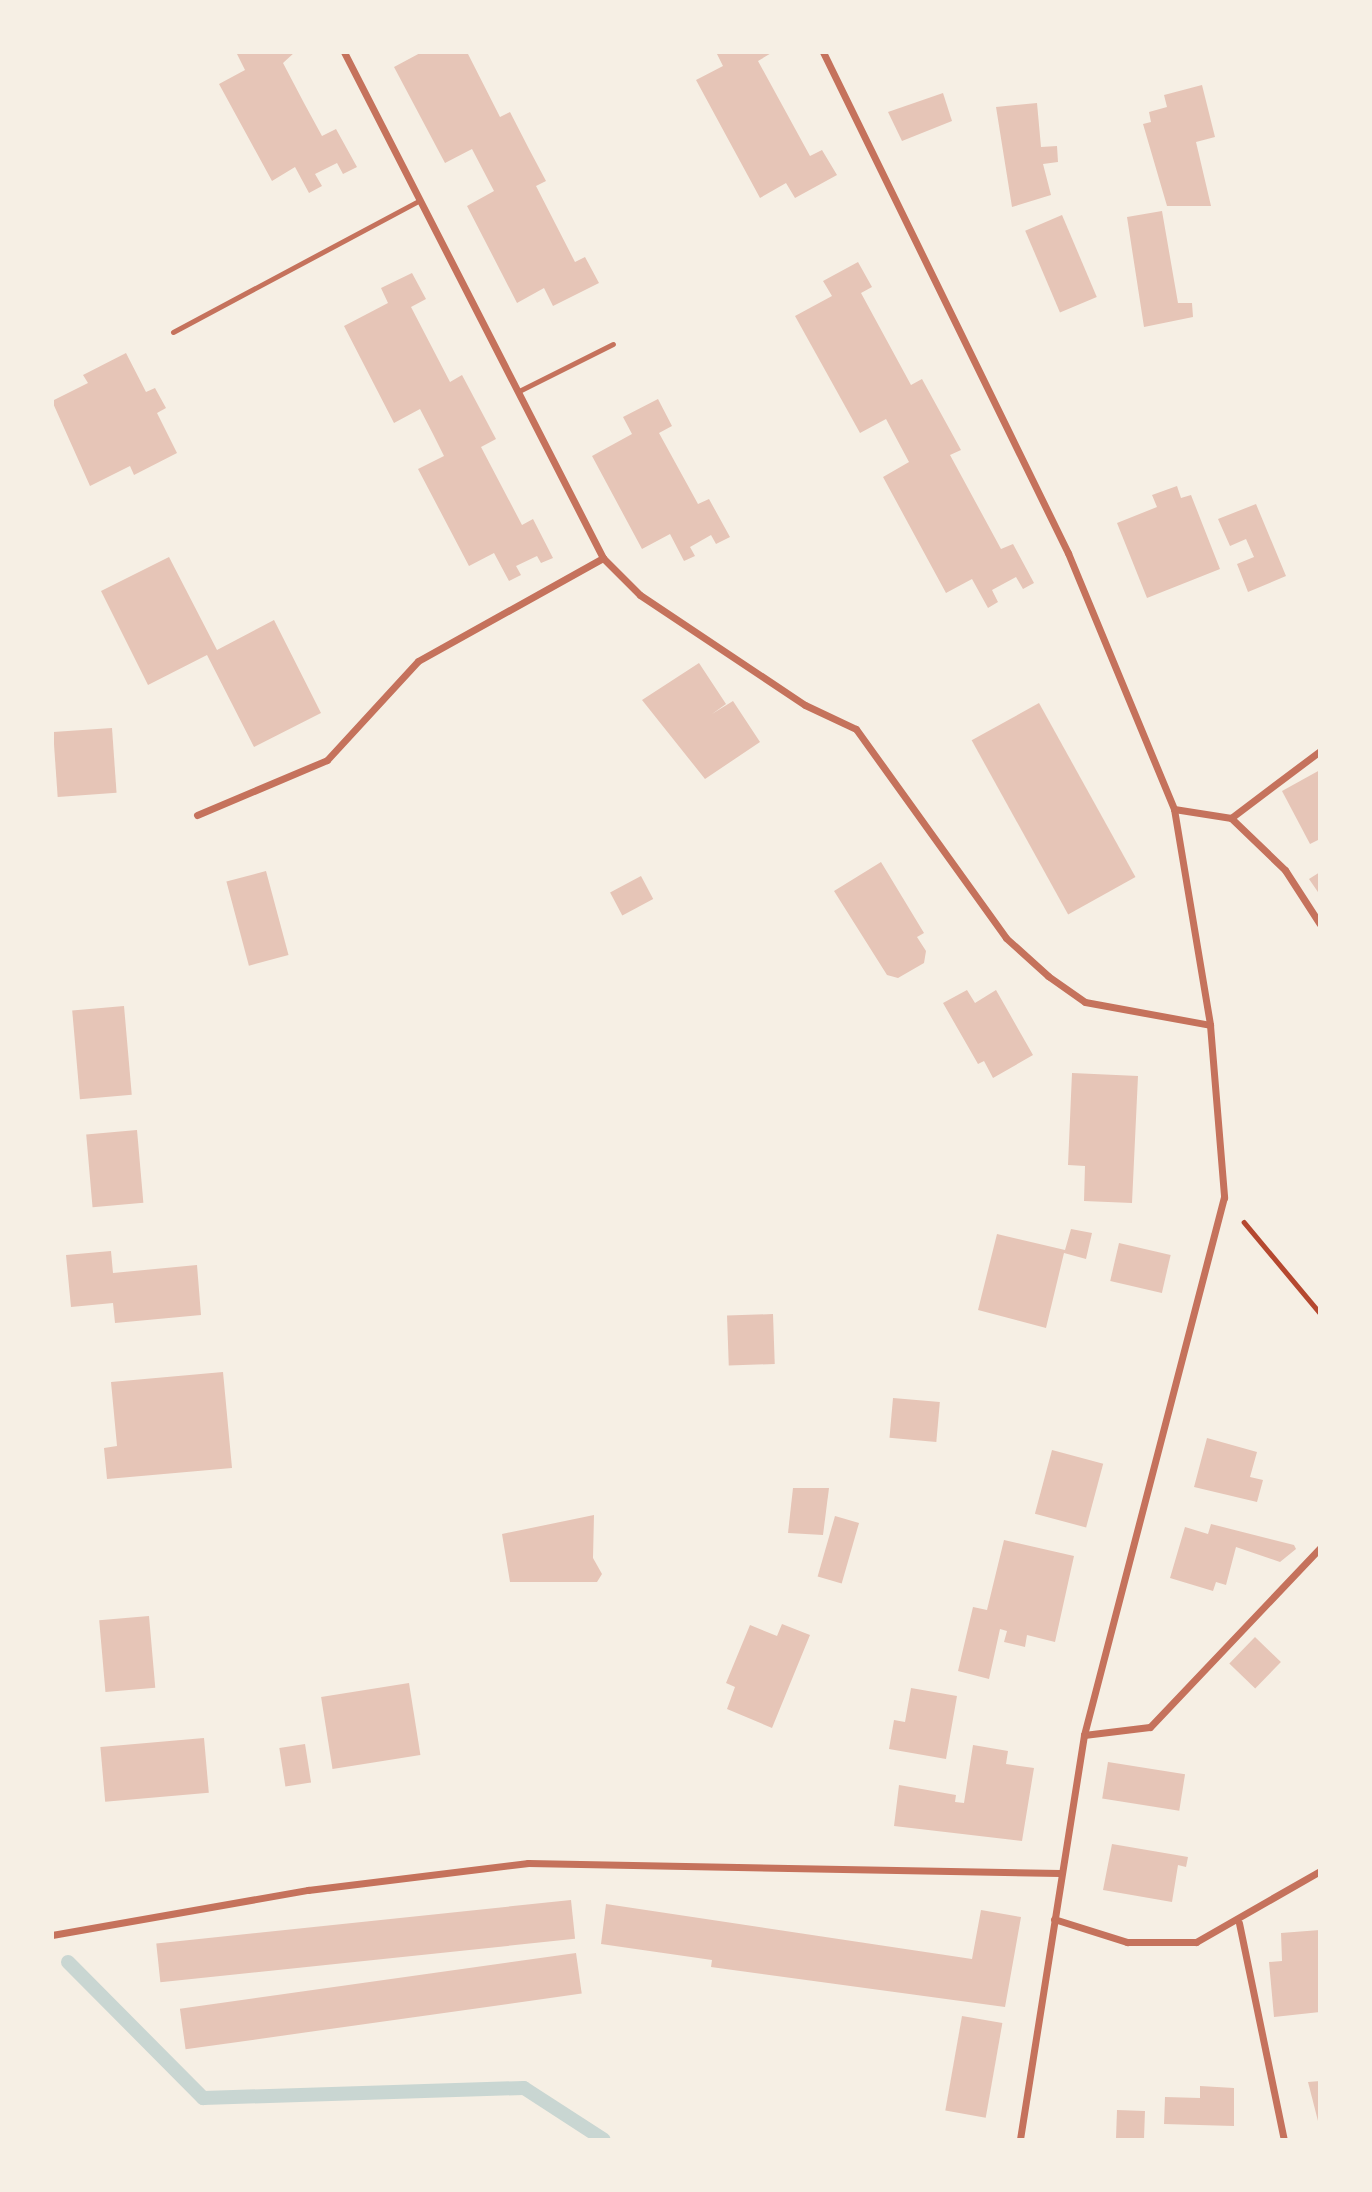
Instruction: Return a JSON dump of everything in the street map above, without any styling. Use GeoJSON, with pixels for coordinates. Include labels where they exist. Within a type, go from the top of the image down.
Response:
{"type":"FeatureCollection","features":[{"type":"Feature","properties":{"kind":"street"},"geometry":{"type":"LineString","coordinates":[[344,52],[603,558],[640,595],[805,705],[856,729],[1006,938],[1048,976],[1085,1002],[1210,1025]]}},
{"type":"Feature","properties":{"kind":"street"},"geometry":{"type":"LineString","coordinates":[[822,52],[1068,553],[1174,809],[1210,1025],[1224,1197],[1147,1471],[1084,1735],[1060,1873],[1020,2140]]}},
{"type":"Feature","properties":{"kind":"street"},"geometry":{"type":"LineString","coordinates":[[197,815],[327,760],[418,662],[603,558]]}},
{"type":"Feature","properties":{"kind":"street"},"geometry":{"type":"LineString","coordinates":[[1231,818],[1320,751]]}},
{"type":"Feature","properties":{"kind":"street"},"geometry":{"type":"LineString","coordinates":[[1174,809],[1231,818],[1285,870],[1320,925]]}},
{"type":"Feature","properties":{"kind":"street"},"geometry":{"type":"LineString","coordinates":[[1084,1735],[1150,1727],[1320,1548]]}},
{"type":"Feature","properties":{"kind":"street"},"geometry":{"type":"LineString","coordinates":[[52,1935],[307,1890],[528,1863],[1060,1873]]}},
{"type":"Feature","properties":{"kind":"street"},"geometry":{"type":"LineString","coordinates":[[1054,1919],[1127,1942],[1196,1942],[1239,1923],[1320,1871]]}},
{"type":"Feature","properties":{"kind":"street"},"geometry":{"type":"LineString","coordinates":[[1239,1923],[1284,2140]]}},
{"type":"Feature","properties":{"kind":"lane"},"geometry":{"type":"LineString","coordinates":[[173,332],[420,200]]}},
{"type":"Feature","properties":{"kind":"lane"},"geometry":{"type":"LineString","coordinates":[[519,391],[614,344]]}},
{"type":"Feature","properties":{"kind":"path"},"geometry":{"type":"LineString","coordinates":[[1224,1197],[1320,1313]]}},
{"type":"Feature","properties":{"kind":"building"},"geometry":{"type":"Polygon","coordinates":[[[236,52],[295,52],[283,63],[304,103],[322,136],[336,129],[357,167],[343,174],[337,163],[315,174],[322,186],[309,193],[295,167],[272,181],[219,84],[245,70],[236,52]]]}},
{"type":"Feature","properties":{"kind":"building"},"geometry":{"type":"Polygon","coordinates":[[[422,52],[467,52],[500,117],[510,112],[546,181],[536,186],[575,262],[585,257],[599,283],[553,306],[544,288],[517,303],[467,206],[494,191],[472,149],[445,163],[394,67],[422,52]]]}},
{"type":"Feature","properties":{"kind":"building"},"geometry":{"type":"Polygon","coordinates":[[[716,52],[773,52],[758,61],[810,156],[822,150],[837,175],[795,198],[786,183],[760,198],[696,80],[723,66],[716,52]]]}},
{"type":"Feature","properties":{"kind":"building"},"geometry":{"type":"Polygon","coordinates":[[[1202,85],[1215,137],[1196,142],[1211,206],[1167,206],[1143,124],[1151,122],[1149,112],[1167,107],[1164,95],[1202,85]]]}},
{"type":"Feature","properties":{"kind":"building"},"geometry":{"type":"Polygon","coordinates":[[[943,93],[952,121],[902,141],[888,112],[943,93]]]}},
{"type":"Feature","properties":{"kind":"building"},"geometry":{"type":"Polygon","coordinates":[[[1037,103],[1041,147],[1057,146],[1058,162],[1043,164],[1051,195],[1012,207],[996,107],[1037,103]]]}},
{"type":"Feature","properties":{"kind":"building"},"geometry":{"type":"Polygon","coordinates":[[[1162,211],[1178,303],[1192,303],[1193,317],[1144,327],[1127,217],[1162,211]]]}},
{"type":"Feature","properties":{"kind":"building"},"geometry":{"type":"Polygon","coordinates":[[[1062,215],[1097,297],[1060,313],[1025,231],[1062,215]]]}},
{"type":"Feature","properties":{"kind":"building"},"geometry":{"type":"Polygon","coordinates":[[[858,262],[872,287],[861,293],[911,385],[922,379],[961,450],[950,455],[1001,549],[1013,544],[1034,583],[1023,589],[1016,577],[992,590],[998,602],[988,608],[972,579],[946,593],[883,477],[909,462],[886,419],[860,433],[795,316],[832,296],[823,281],[858,262]]]}},
{"type":"Feature","properties":{"kind":"building"},"geometry":{"type":"Polygon","coordinates":[[[412,273],[426,299],[411,307],[450,382],[462,375],[496,439],[481,447],[522,525],[533,519],[553,558],[541,563],[537,556],[516,566],[521,575],[509,581],[494,553],[469,566],[418,469],[444,456],[420,409],[394,423],[344,326],[388,303],[381,288],[412,273]]]}},
{"type":"Feature","properties":{"kind":"building"},"geometry":{"type":"Polygon","coordinates":[[[126,353],[146,392],[155,388],[166,408],[157,413],[177,453],[134,475],[130,466],[90,486],[52,401],[88,383],[83,375],[126,353]]]}},
{"type":"Feature","properties":{"kind":"building"},"geometry":{"type":"Polygon","coordinates":[[[658,399],[672,426],[659,433],[698,504],[709,499],[730,537],[716,544],[711,535],[690,547],[695,556],[684,561],[670,534],[642,549],[592,456],[632,434],[623,417],[658,399]]]}},
{"type":"Feature","properties":{"kind":"building"},"geometry":{"type":"Polygon","coordinates":[[[1177,486],[1181,498],[1191,495],[1220,569],[1147,598],[1117,523],[1157,507],[1152,495],[1177,486]]]}},
{"type":"Feature","properties":{"kind":"building"},"geometry":{"type":"Polygon","coordinates":[[[1256,504],[1286,576],[1248,592],[1237,564],[1254,557],[1246,539],[1230,546],[1218,519],[1256,504]]]}},
{"type":"Feature","properties":{"kind":"building"},"geometry":{"type":"Polygon","coordinates":[[[169,557],[217,650],[274,620],[321,713],[254,747],[207,655],[148,685],[101,591],[169,557]]]}},
{"type":"Feature","properties":{"kind":"building"},"geometry":{"type":"Polygon","coordinates":[[[699,663],[726,704],[712,714],[733,701],[760,742],[705,779],[642,700],[699,663]]]}},
{"type":"Feature","properties":{"kind":"building"},"geometry":{"type":"Polygon","coordinates":[[[1039,703],[1135,877],[1068,914],[972,740],[1039,703]]]}},
{"type":"Feature","properties":{"kind":"building"},"geometry":{"type":"Polygon","coordinates":[[[112,728],[117,793],[58,797],[53,732],[112,728]]]}},
{"type":"Feature","properties":{"kind":"building"},"geometry":{"type":"Polygon","coordinates":[[[1320,770],[1320,839],[1310,844],[1282,791],[1320,770]]]}},
{"type":"Feature","properties":{"kind":"building"},"geometry":{"type":"Polygon","coordinates":[[[881,862],[924,933],[917,937],[926,951],[924,963],[898,978],[887,975],[834,891],[881,862]]]}},
{"type":"Feature","properties":{"kind":"building"},"geometry":{"type":"Polygon","coordinates":[[[266,871],[289,955],[249,966],[226,882],[266,871]]]}},
{"type":"Feature","properties":{"kind":"building"},"geometry":{"type":"Polygon","coordinates":[[[1320,872],[1320,895],[1309,879],[1320,872]]]}},
{"type":"Feature","properties":{"kind":"building"},"geometry":{"type":"Polygon","coordinates":[[[641,876],[653,899],[622,915],[610,892],[641,876]]]}},
{"type":"Feature","properties":{"kind":"building"},"geometry":{"type":"Polygon","coordinates":[[[967,990],[975,1003],[996,990],[1033,1055],[993,1078],[984,1061],[978,1064],[943,1003],[967,990]]]}},
{"type":"Feature","properties":{"kind":"building"},"geometry":{"type":"Polygon","coordinates":[[[124,1006],[132,1095],[80,1099],[72,1011],[124,1006]]]}},
{"type":"Feature","properties":{"kind":"building"},"geometry":{"type":"Polygon","coordinates":[[[1072,1073],[1138,1076],[1132,1203],[1084,1201],[1085,1166],[1068,1165],[1072,1073]]]}},
{"type":"Feature","properties":{"kind":"building"},"geometry":{"type":"Polygon","coordinates":[[[137,1130],[143,1203],[93,1207],[86,1134],[137,1130]]]}},
{"type":"Feature","properties":{"kind":"building"},"geometry":{"type":"Polygon","coordinates":[[[1071,1229],[1092,1233],[1086,1259],[1064,1253],[1046,1328],[978,1310],[997,1234],[1065,1250],[1071,1229]]]}},
{"type":"Feature","properties":{"kind":"building"},"geometry":{"type":"Polygon","coordinates":[[[1119,1243],[1171,1255],[1162,1293],[1110,1281],[1119,1243]]]}},
{"type":"Feature","properties":{"kind":"building"},"geometry":{"type":"Polygon","coordinates":[[[111,1251],[113,1273],[197,1265],[201,1315],[115,1323],[113,1303],[71,1307],[66,1255],[111,1251]]]}},
{"type":"Feature","properties":{"kind":"building"},"geometry":{"type":"Polygon","coordinates":[[[773,1314],[775,1364],[729,1366],[727,1316],[773,1314]]]}},
{"type":"Feature","properties":{"kind":"building"},"geometry":{"type":"Polygon","coordinates":[[[223,1372],[232,1468],[107,1479],[104,1448],[117,1446],[111,1382],[223,1372]]]}},
{"type":"Feature","properties":{"kind":"building"},"geometry":{"type":"Polygon","coordinates":[[[893,1398],[940,1402],[936,1442],[890,1438],[893,1398]]]}},
{"type":"Feature","properties":{"kind":"building"},"geometry":{"type":"Polygon","coordinates":[[[1207,1438],[1257,1452],[1250,1477],[1263,1480],[1257,1502],[1194,1487],[1207,1438]]]}},
{"type":"Feature","properties":{"kind":"building"},"geometry":{"type":"Polygon","coordinates":[[[1052,1450],[1103,1464],[1086,1527],[1035,1514],[1052,1450]]]}},
{"type":"Feature","properties":{"kind":"building"},"geometry":{"type":"Polygon","coordinates":[[[793,1488],[829,1488],[823,1535],[788,1533],[793,1488]]]}},
{"type":"Feature","properties":{"kind":"building"},"geometry":{"type":"Polygon","coordinates":[[[594,1515],[593,1558],[602,1574],[597,1582],[510,1582],[502,1534],[594,1515]]]}},
{"type":"Feature","properties":{"kind":"building"},"geometry":{"type":"Polygon","coordinates":[[[835,1516],[859,1523],[842,1583],[818,1577],[835,1516]]]}},
{"type":"Feature","properties":{"kind":"building"},"geometry":{"type":"Polygon","coordinates":[[[1211,1524],[1294,1545],[1296,1549],[1280,1562],[1236,1547],[1226,1585],[1216,1582],[1213,1591],[1170,1578],[1185,1527],[1208,1534],[1211,1524]]]}},
{"type":"Feature","properties":{"kind":"building"},"geometry":{"type":"Polygon","coordinates":[[[1004,1540],[1074,1556],[1055,1642],[1027,1635],[1025,1647],[1004,1642],[1007,1631],[1000,1629],[989,1679],[958,1671],[973,1607],[987,1610],[1004,1540]]]}},
{"type":"Feature","properties":{"kind":"building"},"geometry":{"type":"Polygon","coordinates":[[[149,1616],[155,1688],[105,1692],[99,1620],[149,1616]]]}},
{"type":"Feature","properties":{"kind":"building"},"geometry":{"type":"Polygon","coordinates":[[[782,1624],[810,1635],[772,1728],[727,1709],[735,1687],[726,1683],[750,1625],[777,1636],[782,1624]]]}},
{"type":"Feature","properties":{"kind":"building"},"geometry":{"type":"Polygon","coordinates":[[[1255,1637],[1281,1662],[1255,1689],[1229,1664],[1255,1637]]]}},
{"type":"Feature","properties":{"kind":"building"},"geometry":{"type":"Polygon","coordinates":[[[409,1683],[420,1755],[333,1769],[321,1697],[409,1683]]]}},
{"type":"Feature","properties":{"kind":"building"},"geometry":{"type":"Polygon","coordinates":[[[911,1688],[957,1696],[946,1759],[889,1749],[894,1720],[905,1722],[911,1688]]]}},
{"type":"Feature","properties":{"kind":"building"},"geometry":{"type":"Polygon","coordinates":[[[204,1738],[209,1793],[105,1802],[100,1747],[204,1738]]]}},
{"type":"Feature","properties":{"kind":"building"},"geometry":{"type":"Polygon","coordinates":[[[305,1744],[311,1783],[285,1787],[279,1748],[305,1744]]]}},
{"type":"Feature","properties":{"kind":"building"},"geometry":{"type":"Polygon","coordinates":[[[973,1745],[1008,1751],[1006,1764],[1034,1768],[1022,1841],[894,1826],[899,1785],[956,1795],[955,1802],[964,1803],[973,1745]]]}},
{"type":"Feature","properties":{"kind":"building"},"geometry":{"type":"Polygon","coordinates":[[[1108,1762],[1185,1774],[1179,1811],[1102,1799],[1108,1762]]]}},
{"type":"Feature","properties":{"kind":"building"},"geometry":{"type":"Polygon","coordinates":[[[1112,1844],[1188,1857],[1186,1867],[1178,1865],[1172,1902],[1103,1890],[1112,1844]]]}},
{"type":"Feature","properties":{"kind":"building"},"geometry":{"type":"Polygon","coordinates":[[[571,1900],[575,1939],[160,1982],[156,1944],[571,1900]]]}},
{"type":"Feature","properties":{"kind":"building"},"geometry":{"type":"Polygon","coordinates":[[[606,1904],[972,1959],[981,1910],[1021,1917],[1005,2007],[711,1967],[712,1960],[601,1944],[606,1904]]]}},
{"type":"Feature","properties":{"kind":"building"},"geometry":{"type":"Polygon","coordinates":[[[1320,1930],[1320,2012],[1274,2017],[1269,1962],[1282,1961],[1281,1933],[1320,1930]]]}},
{"type":"Feature","properties":{"kind":"building"},"geometry":{"type":"Polygon","coordinates":[[[576,1953],[582,1994],[186,2049],[180,2009],[576,1953]]]}},
{"type":"Feature","properties":{"kind":"building"},"geometry":{"type":"Polygon","coordinates":[[[962,2016],[1002,2023],[986,2118],[945,2111],[962,2016]]]}},
{"type":"Feature","properties":{"kind":"building"},"geometry":{"type":"Polygon","coordinates":[[[1320,2081],[1320,2121],[1318,2121],[1308,2082],[1320,2081]]]}},
{"type":"Feature","properties":{"kind":"building"},"geometry":{"type":"Polygon","coordinates":[[[1200,2086],[1234,2088],[1234,2126],[1164,2124],[1165,2097],[1200,2098],[1200,2086]]]}},
{"type":"Feature","properties":{"kind":"building"},"geometry":{"type":"Polygon","coordinates":[[[1117,2110],[1145,2111],[1144,2140],[1116,2139],[1117,2110]]]}},
{"type":"Feature","properties":{"kind":"waterway"},"geometry":{"type":"LineString","coordinates":[[68,1962],[203,2098],[524,2088],[604,2140]]}}]}
